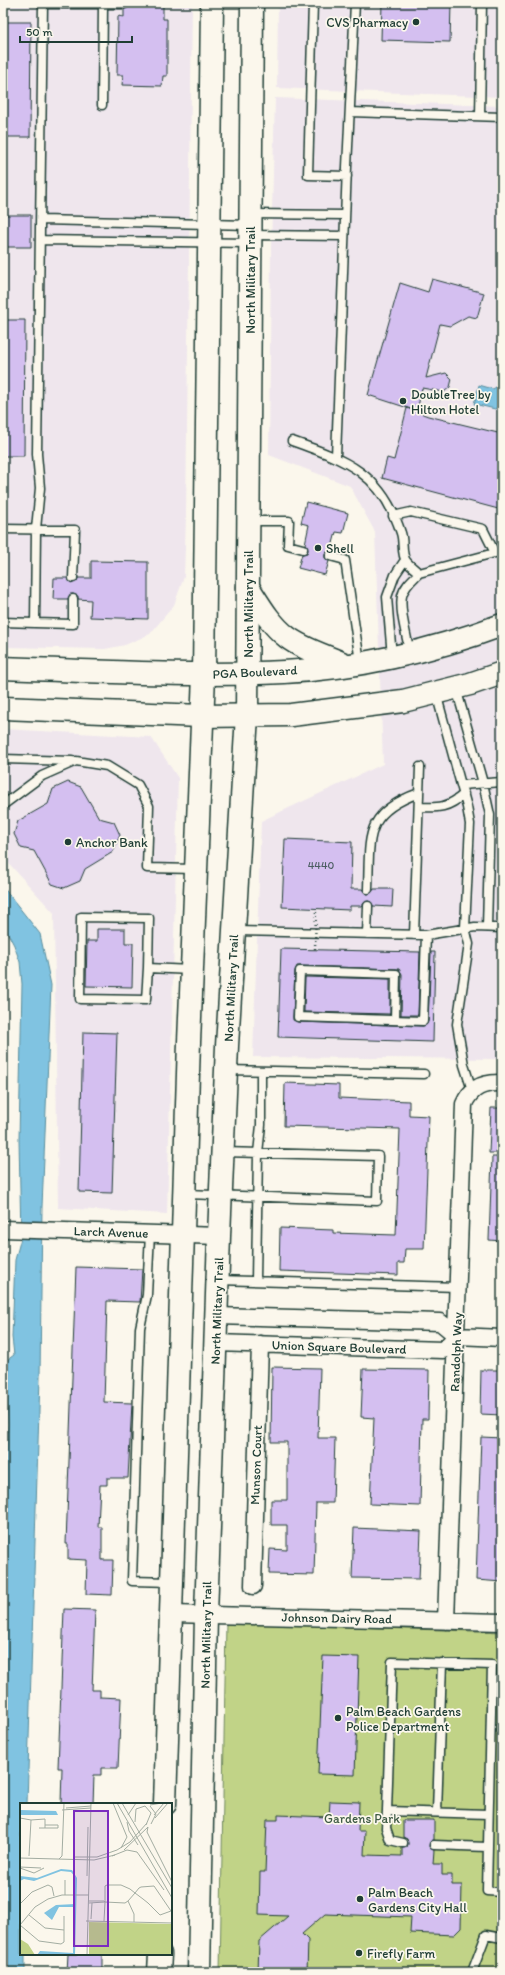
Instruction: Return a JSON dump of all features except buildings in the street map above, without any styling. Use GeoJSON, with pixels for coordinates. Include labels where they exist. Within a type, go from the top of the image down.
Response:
{"type":"FeatureCollection","features":[{"type":"Feature","properties":{"kind":"main road"},"geometry":{"type":"LineString","coordinates":[[165,1803],[186,1194],[195,869],[204,675],[212,3]]}},
{"type":"Feature","properties":{"kind":"main road","name":"North Military Trail"},"geometry":{"type":"LineString","coordinates":[[199,1972],[206,1615],[219,1236],[226,1070],[247,715],[252,3]]}},
{"type":"Feature","properties":{"kind":"main road"},"geometry":{"type":"LineString","coordinates":[[248,588],[273,622],[286,636],[303,646],[354,664]]}},
{"type":"Feature","properties":{"kind":"main road","name":"PGA Boulevard"},"geometry":{"type":"LineString","coordinates":[[3,668],[204,675],[285,672],[354,664],[401,655],[464,639],[502,625]]}},
{"type":"Feature","properties":{"kind":"main road"},"geometry":{"type":"LineString","coordinates":[[3,708],[201,716],[291,715],[404,701],[502,673]]}},
{"type":"Feature","properties":{"kind":"main road"},"geometry":{"type":"LineString","coordinates":[[160,1955],[160,1972]]}},
{"type":"Feature","properties":{"kind":"street"},"geometry":{"type":"LineString","coordinates":[[474,1089],[502,1083]]}},
{"type":"Feature","properties":{"kind":"street","name":"Randolph Way"},"geometry":{"type":"LineString","coordinates":[[446,1621],[464,1104],[468,1094],[474,1089]]}},
{"type":"Feature","properties":{"kind":"street","name":"Larch Avenue"},"geometry":{"type":"LineString","coordinates":[[3,1229],[219,1236]]}},
{"type":"Feature","properties":{"kind":"street","name":"Union Square Boulevard"},"geometry":{"type":"LineString","coordinates":[[216,1316],[440,1322],[457,1336],[443,1350],[216,1343]]}},
{"type":"Feature","properties":{"kind":"street"},"geometry":{"type":"LineString","coordinates":[[457,1336],[502,1338]]}},
{"type":"Feature","properties":{"kind":"street","name":"Munson Court"},"geometry":{"type":"LineString","coordinates":[[253,1586],[260,1344]]}},
{"type":"Feature","properties":{"kind":"street","name":"Johnson Dairy Road"},"geometry":{"type":"LineString","coordinates":[[172,1614],[502,1622]]}},
{"type":"Feature","properties":{"kind":"lane"},"geometry":{"type":"LineString","coordinates":[[35,623],[36,529],[40,488],[37,454],[43,3],[124,4]]}},
{"type":"Feature","properties":{"kind":"lane"},"geometry":{"type":"LineString","coordinates":[[313,3],[308,175],[346,176]]}},
{"type":"Feature","properties":{"kind":"lane"},"geometry":{"type":"LineString","coordinates":[[336,457],[346,176],[355,3]]}},
{"type":"Feature","properties":{"kind":"lane"},"geometry":{"type":"LineString","coordinates":[[480,116],[482,3]]}},
{"type":"Feature","properties":{"kind":"lane"},"geometry":{"type":"LineString","coordinates":[[102,105],[103,4]]}},
{"type":"Feature","properties":{"kind":"lane"},"geometry":{"type":"LineString","coordinates":[[350,112],[502,117]]}},
{"type":"Feature","properties":{"kind":"lane"},"geometry":{"type":"LineString","coordinates":[[41,240],[210,233],[251,229],[345,215]]}},
{"type":"Feature","properties":{"kind":"lane"},"geometry":{"type":"LineString","coordinates":[[41,220],[210,233],[251,229],[344,236]]}},
{"type":"Feature","properties":{"kind":"lane"},"geometry":{"type":"LineString","coordinates":[[292,441],[336,457],[359,469],[385,497],[402,534],[405,560],[396,575],[387,597],[401,655]]}},
{"type":"Feature","properties":{"kind":"lane"},"geometry":{"type":"LineString","coordinates":[[394,516],[411,512],[482,529],[498,552],[419,573],[410,582],[402,595],[403,615],[401,655]]}},
{"type":"Feature","properties":{"kind":"lane"},"geometry":{"type":"LineString","coordinates":[[248,521],[289,521],[288,545],[303,549]]}},
{"type":"Feature","properties":{"kind":"lane"},"geometry":{"type":"LineString","coordinates":[[3,529],[75,530],[73,578]]}},
{"type":"Feature","properties":{"kind":"lane"},"geometry":{"type":"LineString","coordinates":[[330,556],[344,560],[354,664]]}},
{"type":"Feature","properties":{"kind":"lane"},"geometry":{"type":"LineString","coordinates":[[405,560],[419,573]]}},
{"type":"Feature","properties":{"kind":"lane"},"geometry":{"type":"LineString","coordinates":[[3,622],[73,624],[73,599]]}},
{"type":"Feature","properties":{"kind":"lane"},"geometry":{"type":"LineString","coordinates":[[446,690],[483,783],[490,815],[487,927]]}},
{"type":"Feature","properties":{"kind":"lane"},"geometry":{"type":"LineString","coordinates":[[446,690],[461,785],[470,824],[465,928],[469,944],[457,1024],[464,1065],[474,1089]]}},
{"type":"Feature","properties":{"kind":"lane"},"geometry":{"type":"LineString","coordinates":[[3,759],[76,761],[107,766],[138,785],[149,806],[147,868],[195,869]]}},
{"type":"Feature","properties":{"kind":"lane"},"geometry":{"type":"LineString","coordinates":[[3,806],[42,776],[76,761]]}},
{"type":"Feature","properties":{"kind":"lane"},"geometry":{"type":"LineString","coordinates":[[414,935],[420,767]]}},
{"type":"Feature","properties":{"kind":"lane"},"geometry":{"type":"LineString","coordinates":[[461,785],[502,782]]}},
{"type":"Feature","properties":{"kind":"lane"},"geometry":{"type":"LineString","coordinates":[[368,889],[370,842],[375,822],[386,809],[400,800],[419,793]]}},
{"type":"Feature","properties":{"kind":"lane"},"geometry":{"type":"LineString","coordinates":[[419,807],[439,808],[452,804],[464,794]]}},
{"type":"Feature","properties":{"kind":"lane"},"geometry":{"type":"LineString","coordinates":[[367,934],[368,906]]}},
{"type":"Feature","properties":{"kind":"lane"},"geometry":{"type":"LineString","coordinates":[[81,917],[149,918],[148,968],[146,1000],[80,999],[81,917]]}},
{"type":"Feature","properties":{"kind":"lane"},"geometry":{"type":"LineString","coordinates":[[234,931],[426,935],[465,928],[502,928]]}},
{"type":"Feature","properties":{"kind":"lane"},"geometry":{"type":"LineString","coordinates":[[396,1020],[396,974],[300,971],[298,1017],[423,1021],[426,935]]}},
{"type":"Feature","properties":{"kind":"lane"},"geometry":{"type":"LineString","coordinates":[[148,968],[192,970]]}},
{"type":"Feature","properties":{"kind":"lane"},"geometry":{"type":"LineString","coordinates":[[226,1070],[424,1074]]}},
{"type":"Feature","properties":{"kind":"lane"},"geometry":{"type":"LineString","coordinates":[[256,1281],[258,1153],[262,1125],[262,1070]]}},
{"type":"Feature","properties":{"kind":"lane"},"geometry":{"type":"LineString","coordinates":[[186,1194],[377,1201],[378,1156],[223,1152]]}},
{"type":"Feature","properties":{"kind":"lane"},"geometry":{"type":"LineString","coordinates":[[150,1233],[147,1295],[140,1328],[132,1581],[173,1582]]}},
{"type":"Feature","properties":{"kind":"lane"},"geometry":{"type":"LineString","coordinates":[[218,1280],[458,1287]]}},
{"type":"Feature","properties":{"kind":"lane"},"geometry":{"type":"LineString","coordinates":[[403,1843],[390,1840],[386,1828],[392,1662],[492,1664],[486,1891],[502,1892]]}},
{"type":"Feature","properties":{"kind":"lane"},"geometry":{"type":"LineString","coordinates":[[437,1812],[442,1663]]}},
{"type":"Feature","properties":{"kind":"lane"},"geometry":{"type":"LineString","coordinates":[[387,1811],[488,1814]]}},
{"type":"Feature","properties":{"kind":"lane"},"geometry":{"type":"LineString","coordinates":[[434,1845],[487,1847]]}},
{"type":"Feature","properties":{"kind":"lane"},"geometry":{"type":"LineString","coordinates":[[472,1972],[486,1935],[502,1938]]}},
{"type":"Feature","properties":{"kind":"path"},"geometry":{"type":"LineString","coordinates":[[315,950],[316,908]]}},
{"type":"Feature","properties":{"kind":"shaded area"},"geometry":{"type":"Polygon","coordinates":[[[3,3],[192,3],[184,577],[174,605],[150,634],[125,645],[105,649],[3,647],[3,3]]]}},
{"type":"Feature","properties":{"kind":"shaded area"},"geometry":{"type":"Polygon","coordinates":[[[278,3],[502,3],[502,97],[277,88],[278,3]]]}},
{"type":"Feature","properties":{"kind":"shaded area"},"geometry":{"type":"Polygon","coordinates":[[[275,98],[502,106],[502,1059],[253,1057],[261,821],[383,764],[375,532],[350,486],[269,455],[271,249],[275,98]]]}},
{"type":"Feature","properties":{"kind":"shaded area"},"geometry":{"type":"Polygon","coordinates":[[[3,729],[151,737],[178,778],[167,1214],[58,1208],[54,913],[3,857],[3,729]]]}},
{"type":"Feature","properties":{"kind":"green space","name":"Gardens Park"},"geometry":{"type":"Polygon","coordinates":[[[226,1623],[502,1632],[502,1972],[220,1972],[226,1623]]]}},
{"type":"Feature","properties":{"kind":"water"},"geometry":{"type":"Polygon","coordinates":[[[502,383],[502,405],[495,409],[474,404],[479,385],[493,389],[502,383]]]}},
{"type":"Feature","properties":{"kind":"water"},"geometry":{"type":"Polygon","coordinates":[[[3,887],[40,934],[51,985],[42,1207],[40,1377],[27,1803],[20,1803],[20,1955],[25,1955],[25,1972],[3,1972],[3,1511],[8,1424],[7,1399],[3,1398],[3,1363],[14,1355],[12,1337],[15,1260],[21,1238],[19,1140],[22,984],[20,962],[14,945],[3,924],[3,887]]]}},
{"type":"Feature","properties":{"kind":"place","name":"CVS Pharmacy"},"geometry":{"type":"Point","coordinates":[416,22]}},
{"type":"Feature","properties":{"kind":"place","name":"DoubleTree by Hilton Hotel"},"geometry":{"type":"Point","coordinates":[403,401]}},
{"type":"Feature","properties":{"kind":"place","name":"Shell"},"geometry":{"type":"Point","coordinates":[318,548]}},
{"type":"Feature","properties":{"kind":"place","name":"Anchor Bank"},"geometry":{"type":"Point","coordinates":[68,842]}},
{"type":"Feature","properties":{"kind":"place","name":"Palm Beach Gardens Police Department"},"geometry":{"type":"Point","coordinates":[338,1718]}},
{"type":"Feature","properties":{"kind":"place","name":"Palm Beach Gardens City Hall"},"geometry":{"type":"Point","coordinates":[360,1899]}},
{"type":"Feature","properties":{"kind":"place","name":"Firefly Farm"},"geometry":{"type":"Point","coordinates":[359,1953]}}]}
